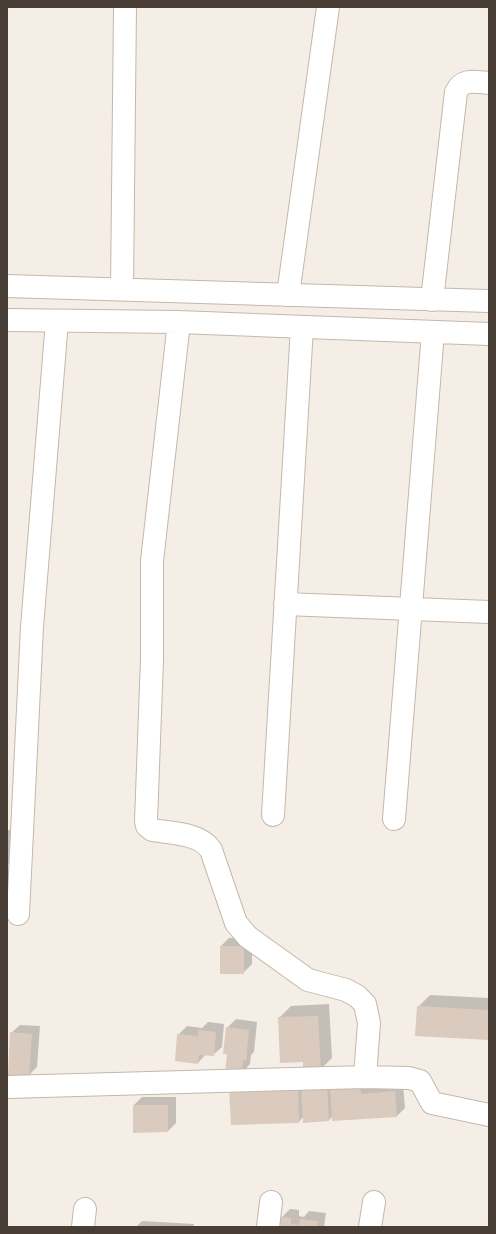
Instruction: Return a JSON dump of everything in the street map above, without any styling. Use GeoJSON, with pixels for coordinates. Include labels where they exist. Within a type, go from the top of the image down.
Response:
{"type":"FeatureCollection","features":[{"type":"Feature","properties":{"kind":"street"},"geometry":{"type":"LineString","coordinates":[[122,289],[125,7]]}},
{"type":"Feature","properties":{"kind":"street"},"geometry":{"type":"LineString","coordinates":[[288,295],[328,7]]}},
{"type":"Feature","properties":{"kind":"street"},"geometry":{"type":"LineString","coordinates":[[432,300],[456,92],[460,85],[467,82],[489,83]]}},
{"type":"Feature","properties":{"kind":"street"},"geometry":{"type":"LineString","coordinates":[[7,286],[489,301]]}},
{"type":"Feature","properties":{"kind":"street"},"geometry":{"type":"LineString","coordinates":[[7,320],[179,322],[489,334]]}},
{"type":"Feature","properties":{"kind":"street"},"geometry":{"type":"LineString","coordinates":[[18,914],[32,627],[57,321]]}},
{"type":"Feature","properties":{"kind":"street"},"geometry":{"type":"LineString","coordinates":[[179,322],[152,561],[152,659],[147,826],[152,830],[193,838],[208,844],[236,923],[248,937],[308,980],[346,990],[357,996],[365,1004],[369,1023],[365,1077]]}},
{"type":"Feature","properties":{"kind":"street"},"geometry":{"type":"LineString","coordinates":[[273,815],[302,327]]}},
{"type":"Feature","properties":{"kind":"street"},"geometry":{"type":"LineString","coordinates":[[394,819],[433,332]]}},
{"type":"Feature","properties":{"kind":"street"},"geometry":{"type":"LineString","coordinates":[[286,604],[489,612]]}},
{"type":"Feature","properties":{"kind":"street"},"geometry":{"type":"LineString","coordinates":[[7,1087],[365,1077],[415,1079],[420,1081],[432,1103],[489,1115]]}},
{"type":"Feature","properties":{"kind":"street"},"geometry":{"type":"LineString","coordinates":[[268,1227],[271,1202]]}},
{"type":"Feature","properties":{"kind":"street"},"geometry":{"type":"LineString","coordinates":[[370,1227],[374,1202]]}},
{"type":"Feature","properties":{"kind":"building"},"geometry":{"type":"Polygon","coordinates":[[[220,946],[244,946],[244,974],[220,974],[220,946]]]}},
{"type":"Feature","properties":{"kind":"building"},"geometry":{"type":"Polygon","coordinates":[[[417,1006],[489,1010],[489,1040],[415,1036],[417,1006]]]}},
{"type":"Feature","properties":{"kind":"building"},"geometry":{"type":"Polygon","coordinates":[[[318,1016],[321,1071],[303,1072],[303,1062],[280,1063],[278,1017],[318,1016]]]}},
{"type":"Feature","properties":{"kind":"building"},"geometry":{"type":"Polygon","coordinates":[[[226,1027],[249,1030],[246,1061],[243,1060],[242,1074],[225,1072],[227,1054],[223,1054],[226,1027]]]}},
{"type":"Feature","properties":{"kind":"building"},"geometry":{"type":"Polygon","coordinates":[[[198,1030],[216,1032],[214,1056],[199,1055],[198,1064],[175,1061],[177,1034],[198,1036],[198,1030]]]}},
{"type":"Feature","properties":{"kind":"building"},"geometry":{"type":"Polygon","coordinates":[[[10,1032],[32,1034],[29,1076],[8,1075],[10,1032]]]}},
{"type":"Feature","properties":{"kind":"building"},"geometry":{"type":"Polygon","coordinates":[[[360,1083],[361,1094],[395,1091],[397,1117],[332,1121],[330,1085],[360,1083]]]}},
{"type":"Feature","properties":{"kind":"building"},"geometry":{"type":"Polygon","coordinates":[[[327,1084],[329,1121],[303,1123],[301,1086],[327,1084]]]}},
{"type":"Feature","properties":{"kind":"building"},"geometry":{"type":"Polygon","coordinates":[[[298,1086],[299,1123],[231,1125],[229,1088],[298,1086]]]}},
{"type":"Feature","properties":{"kind":"building"},"geometry":{"type":"Polygon","coordinates":[[[133,1105],[168,1105],[168,1132],[133,1133],[133,1105]]]}},
{"type":"Feature","properties":{"kind":"building"},"geometry":{"type":"Polygon","coordinates":[[[280,1217],[291,1218],[291,1224],[299,1225],[300,1219],[318,1221],[317,1227],[279,1227],[280,1217]]]}}]}
